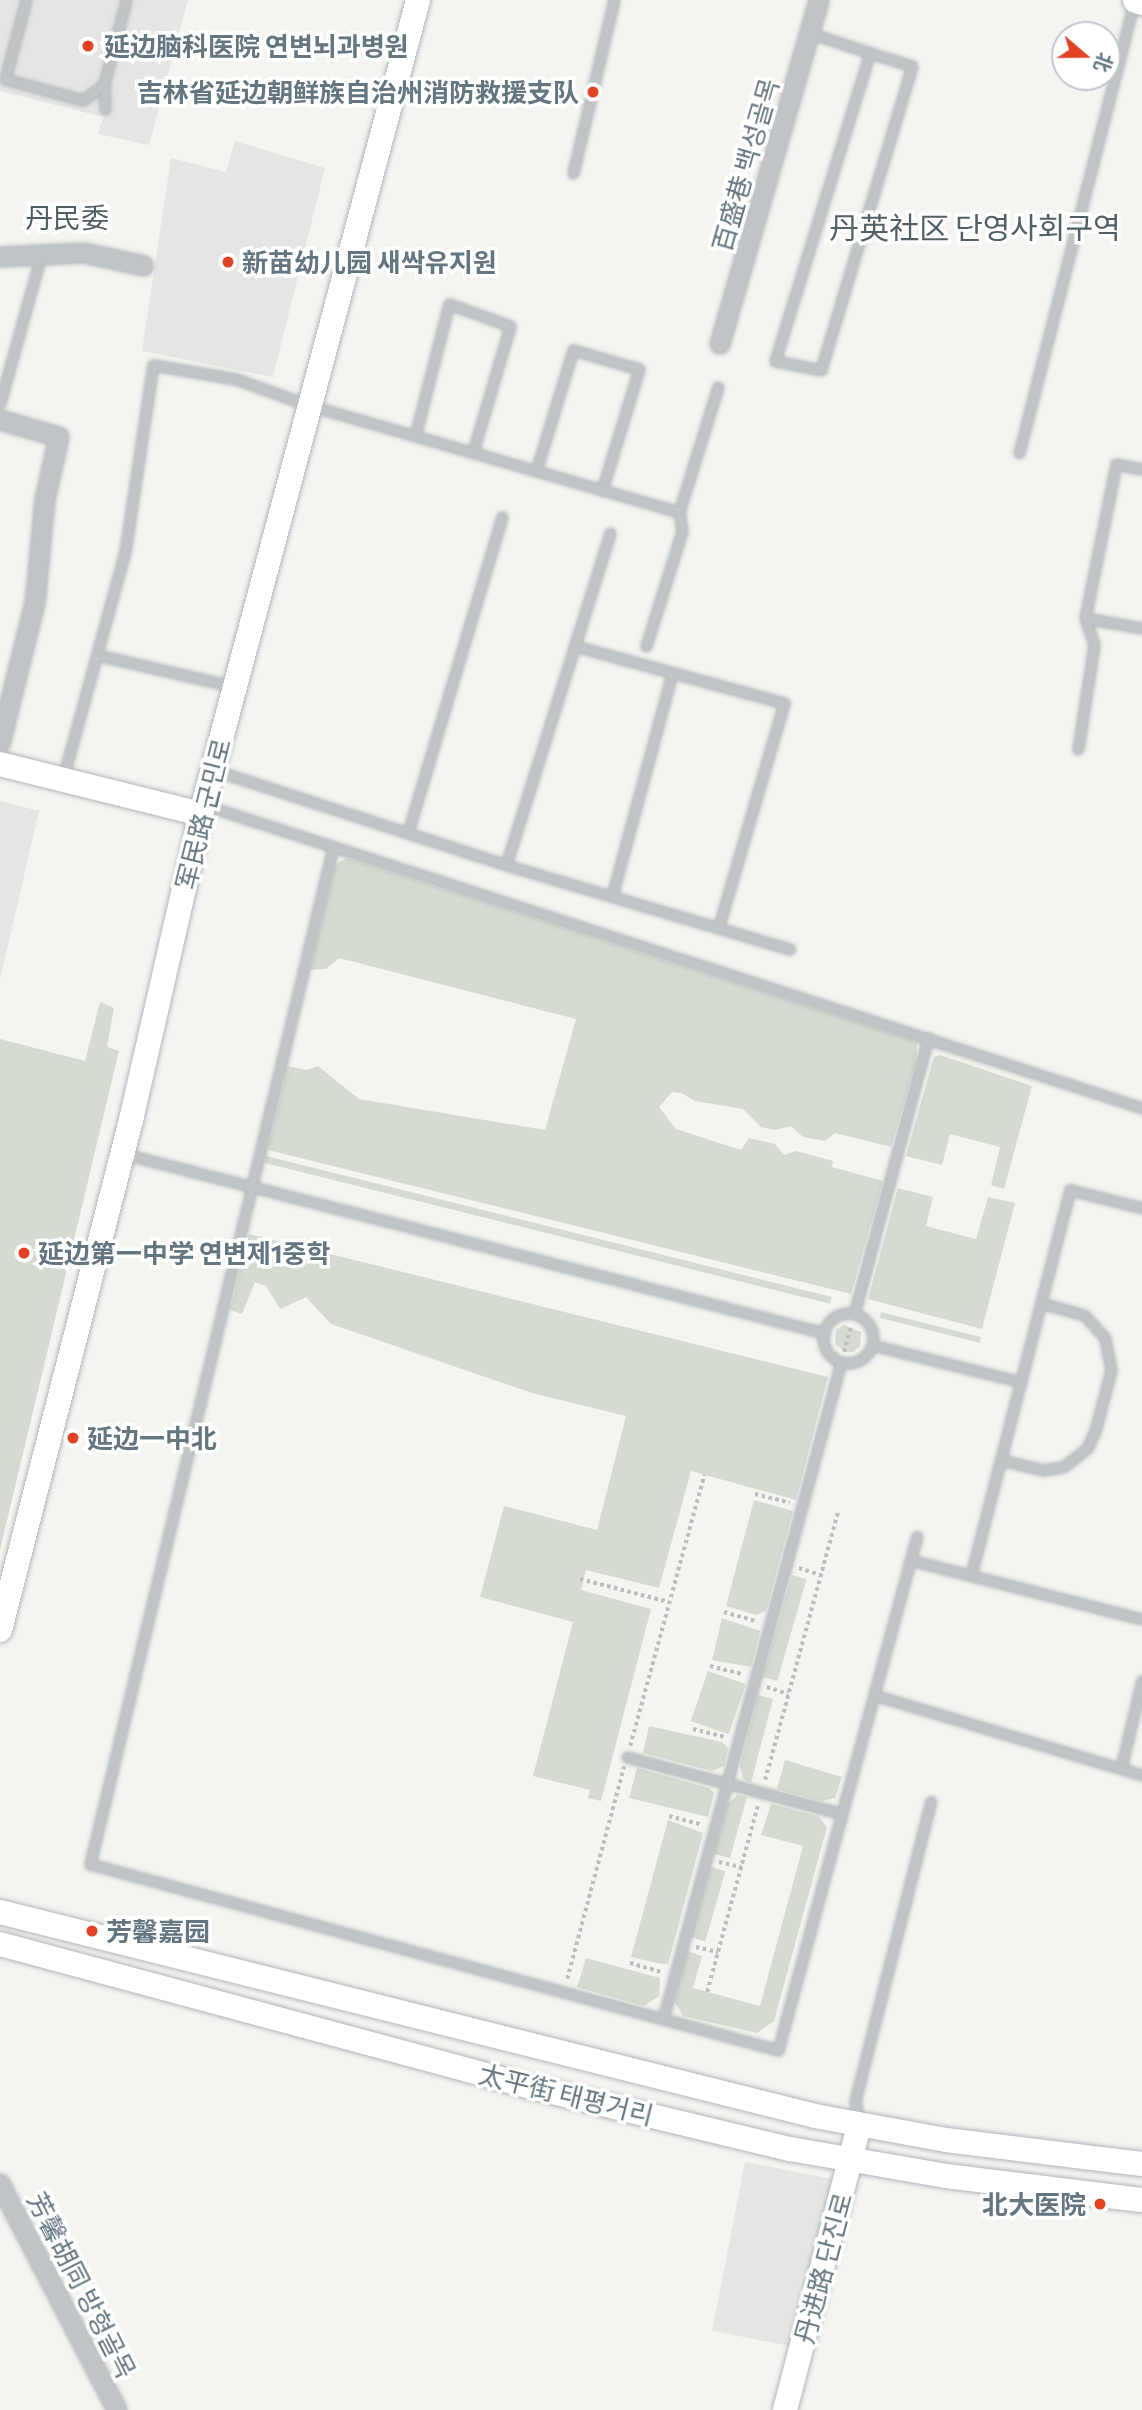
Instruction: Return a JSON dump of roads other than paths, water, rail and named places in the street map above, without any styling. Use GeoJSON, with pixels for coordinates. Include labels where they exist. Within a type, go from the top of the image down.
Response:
{"type":"FeatureCollection","features":[{"type":"Feature","properties":{"kind":"main road","name":"军民路 군민로"},"geometry":{"type":"LineString","coordinates":[[0,1630],[122,1154],[213,770],[308,405],[418,0]]}},
{"type":"Feature","properties":{"kind":"main road"},"geometry":{"type":"LineString","coordinates":[[1136,0],[1142,2]]}},
{"type":"Feature","properties":{"kind":"main road"},"geometry":{"type":"LineString","coordinates":[[0,764],[203,809]]}},
{"type":"Feature","properties":{"kind":"main road","name":"太平街 태평거리"},"geometry":{"type":"LineString","coordinates":[[0,1912],[859,2125],[1142,2164]]}},
{"type":"Feature","properties":{"kind":"main road","name":"太平街 태평거리"},"geometry":{"type":"LineString","coordinates":[[0,1944],[531,2087],[851,2161],[1142,2200]]}},
{"type":"Feature","properties":{"kind":"main road","name":"丹进路 단진로"},"geometry":{"type":"LineString","coordinates":[[785,2410],[859,2125]]}},
{"type":"Feature","properties":{"kind":"street","name":"百盛巷 백성골목"},"geometry":{"type":"LineString","coordinates":[[720,344],[819,0]]}},
{"type":"Feature","properties":{"kind":"street"},"geometry":{"type":"LineString","coordinates":[[0,257],[84,253],[144,266]]}},
{"type":"Feature","properties":{"kind":"street"},"geometry":{"type":"LineString","coordinates":[[0,420],[59,437],[45,500],[38,584],[0,744]]}},
{"type":"Feature","properties":{"kind":"street","name":"芳馨胡同 방형골목"},"geometry":{"type":"LineString","coordinates":[[0,2184],[117,2410]]}},
{"type":"Feature","properties":{"kind":"lane"},"geometry":{"type":"LineString","coordinates":[[26,0],[5,79],[83,100],[104,85]]}},
{"type":"Feature","properties":{"kind":"lane"},"geometry":{"type":"LineString","coordinates":[[105,109],[104,85],[127,0]]}},
{"type":"Feature","properties":{"kind":"lane"},"geometry":{"type":"LineString","coordinates":[[573,173],[614,0]]}},
{"type":"Feature","properties":{"kind":"lane"},"geometry":{"type":"LineString","coordinates":[[1019,453],[1136,0]]}},
{"type":"Feature","properties":{"kind":"lane"},"geometry":{"type":"LineString","coordinates":[[810,33],[912,66],[821,370],[775,361],[870,53]]}},
{"type":"Feature","properties":{"kind":"lane"},"geometry":{"type":"LineString","coordinates":[[0,403],[41,255]]}},
{"type":"Feature","properties":{"kind":"lane"},"geometry":{"type":"LineString","coordinates":[[415,436],[449,304],[510,326],[473,452]]}},
{"type":"Feature","properties":{"kind":"lane"},"geometry":{"type":"LineString","coordinates":[[536,471],[573,350],[639,369],[602,489]]}},
{"type":"Feature","properties":{"kind":"lane"},"geometry":{"type":"LineString","coordinates":[[63,780],[125,552],[153,365],[236,379],[308,405],[679,512]]}},
{"type":"Feature","properties":{"kind":"lane"},"geometry":{"type":"LineString","coordinates":[[646,646],[682,531],[679,512],[718,387]]}},
{"type":"Feature","properties":{"kind":"lane"},"geometry":{"type":"LineString","coordinates":[[1078,749],[1094,644],[1085,618],[1116,464],[1142,469]]}},
{"type":"Feature","properties":{"kind":"lane"},"geometry":{"type":"LineString","coordinates":[[408,832],[502,517]]}},
{"type":"Feature","properties":{"kind":"lane"},"geometry":{"type":"LineString","coordinates":[[506,865],[610,533]]}},
{"type":"Feature","properties":{"kind":"lane"},"geometry":{"type":"LineString","coordinates":[[1085,618],[1142,628]]}},
{"type":"Feature","properties":{"kind":"lane"},"geometry":{"type":"LineString","coordinates":[[575,646],[784,703],[718,928]]}},
{"type":"Feature","properties":{"kind":"lane"},"geometry":{"type":"LineString","coordinates":[[97,655],[235,687]]}},
{"type":"Feature","properties":{"kind":"lane"},"geometry":{"type":"LineString","coordinates":[[612,896],[672,673]]}},
{"type":"Feature","properties":{"kind":"lane"},"geometry":{"type":"LineString","coordinates":[[213,770],[506,865],[790,949]]}},
{"type":"Feature","properties":{"kind":"lane"},"geometry":{"type":"LineString","coordinates":[[203,809],[333,847],[1142,1108]]}},
{"type":"Feature","properties":{"kind":"lane"},"geometry":{"type":"LineString","coordinates":[[333,847],[90,1864],[778,2050],[917,1536]]}},
{"type":"Feature","properties":{"kind":"lane"},"geometry":{"type":"LineString","coordinates":[[854,1314],[928,1038]]}},
{"type":"Feature","properties":{"kind":"lane"},"geometry":{"type":"LineString","coordinates":[[122,1154],[824,1333]]}},
{"type":"Feature","properties":{"kind":"lane"},"geometry":{"type":"LineString","coordinates":[[971,1576],[1070,1190],[1142,1208]]}},
{"type":"Feature","properties":{"kind":"lane"},"geometry":{"type":"LineString","coordinates":[[1001,1460],[1044,1470],[1063,1467],[1087,1448],[1099,1419],[1111,1370],[1105,1338],[1084,1315],[1041,1303]]}},
{"type":"Feature","properties":{"kind":"lane"},"geometry":{"type":"LineString","coordinates":[[854,1314],[868,1322],[872,1345],[864,1358],[841,1362],[825,1348],[824,1333],[832,1319],[854,1314]]}},
{"type":"Feature","properties":{"kind":"lane"},"geometry":{"type":"LineString","coordinates":[[872,1345],[1021,1381]]}},
{"type":"Feature","properties":{"kind":"lane"},"geometry":{"type":"LineString","coordinates":[[663,2019],[841,1362]]}},
{"type":"Feature","properties":{"kind":"lane"},"geometry":{"type":"LineString","coordinates":[[910,1560],[1142,1619]]}},
{"type":"Feature","properties":{"kind":"lane"},"geometry":{"type":"LineString","coordinates":[[1121,1768],[1142,1680]]}},
{"type":"Feature","properties":{"kind":"lane"},"geometry":{"type":"LineString","coordinates":[[874,1695],[1142,1775]]}},
{"type":"Feature","properties":{"kind":"lane"},"geometry":{"type":"LineString","coordinates":[[627,1757],[842,1814]]}},
{"type":"Feature","properties":{"kind":"lane"},"geometry":{"type":"LineString","coordinates":[[859,2125],[855,2101],[931,1801]]}},
{"type":"Feature","properties":{"kind":"place","name":"延边脑科医院 연변뇌과병원"},"geometry":{"type":"Point","coordinates":[88,46]}},
{"type":"Feature","properties":{"kind":"place","name":"吉林省延边朝鲜族自治州消防救援支队"},"geometry":{"type":"Point","coordinates":[593,92]}},
{"type":"Feature","properties":{"kind":"place","name":"新苗幼儿园 새싹유지원"},"geometry":{"type":"Point","coordinates":[228,262]}},
{"type":"Feature","properties":{"kind":"place","name":"延边第一中学 연변제1중학"},"geometry":{"type":"Point","coordinates":[24,1253]}},
{"type":"Feature","properties":{"kind":"place","name":"延边一中北"},"geometry":{"type":"Point","coordinates":[73,1438]}},
{"type":"Feature","properties":{"kind":"place","name":"芳馨嘉园"},"geometry":{"type":"Point","coordinates":[92,1931]}},
{"type":"Feature","properties":{"kind":"place","name":"北大医院"},"geometry":{"type":"Point","coordinates":[1100,2204]}},
{"type":"Feature","properties":{"kind":"district","name":"丹民委"},"geometry":{"type":"Point","coordinates":[67,217]}},
{"type":"Feature","properties":{"kind":"district","name":"丹英社区 단영사회구역"},"geometry":{"type":"Point","coordinates":[975,227]}}]}
